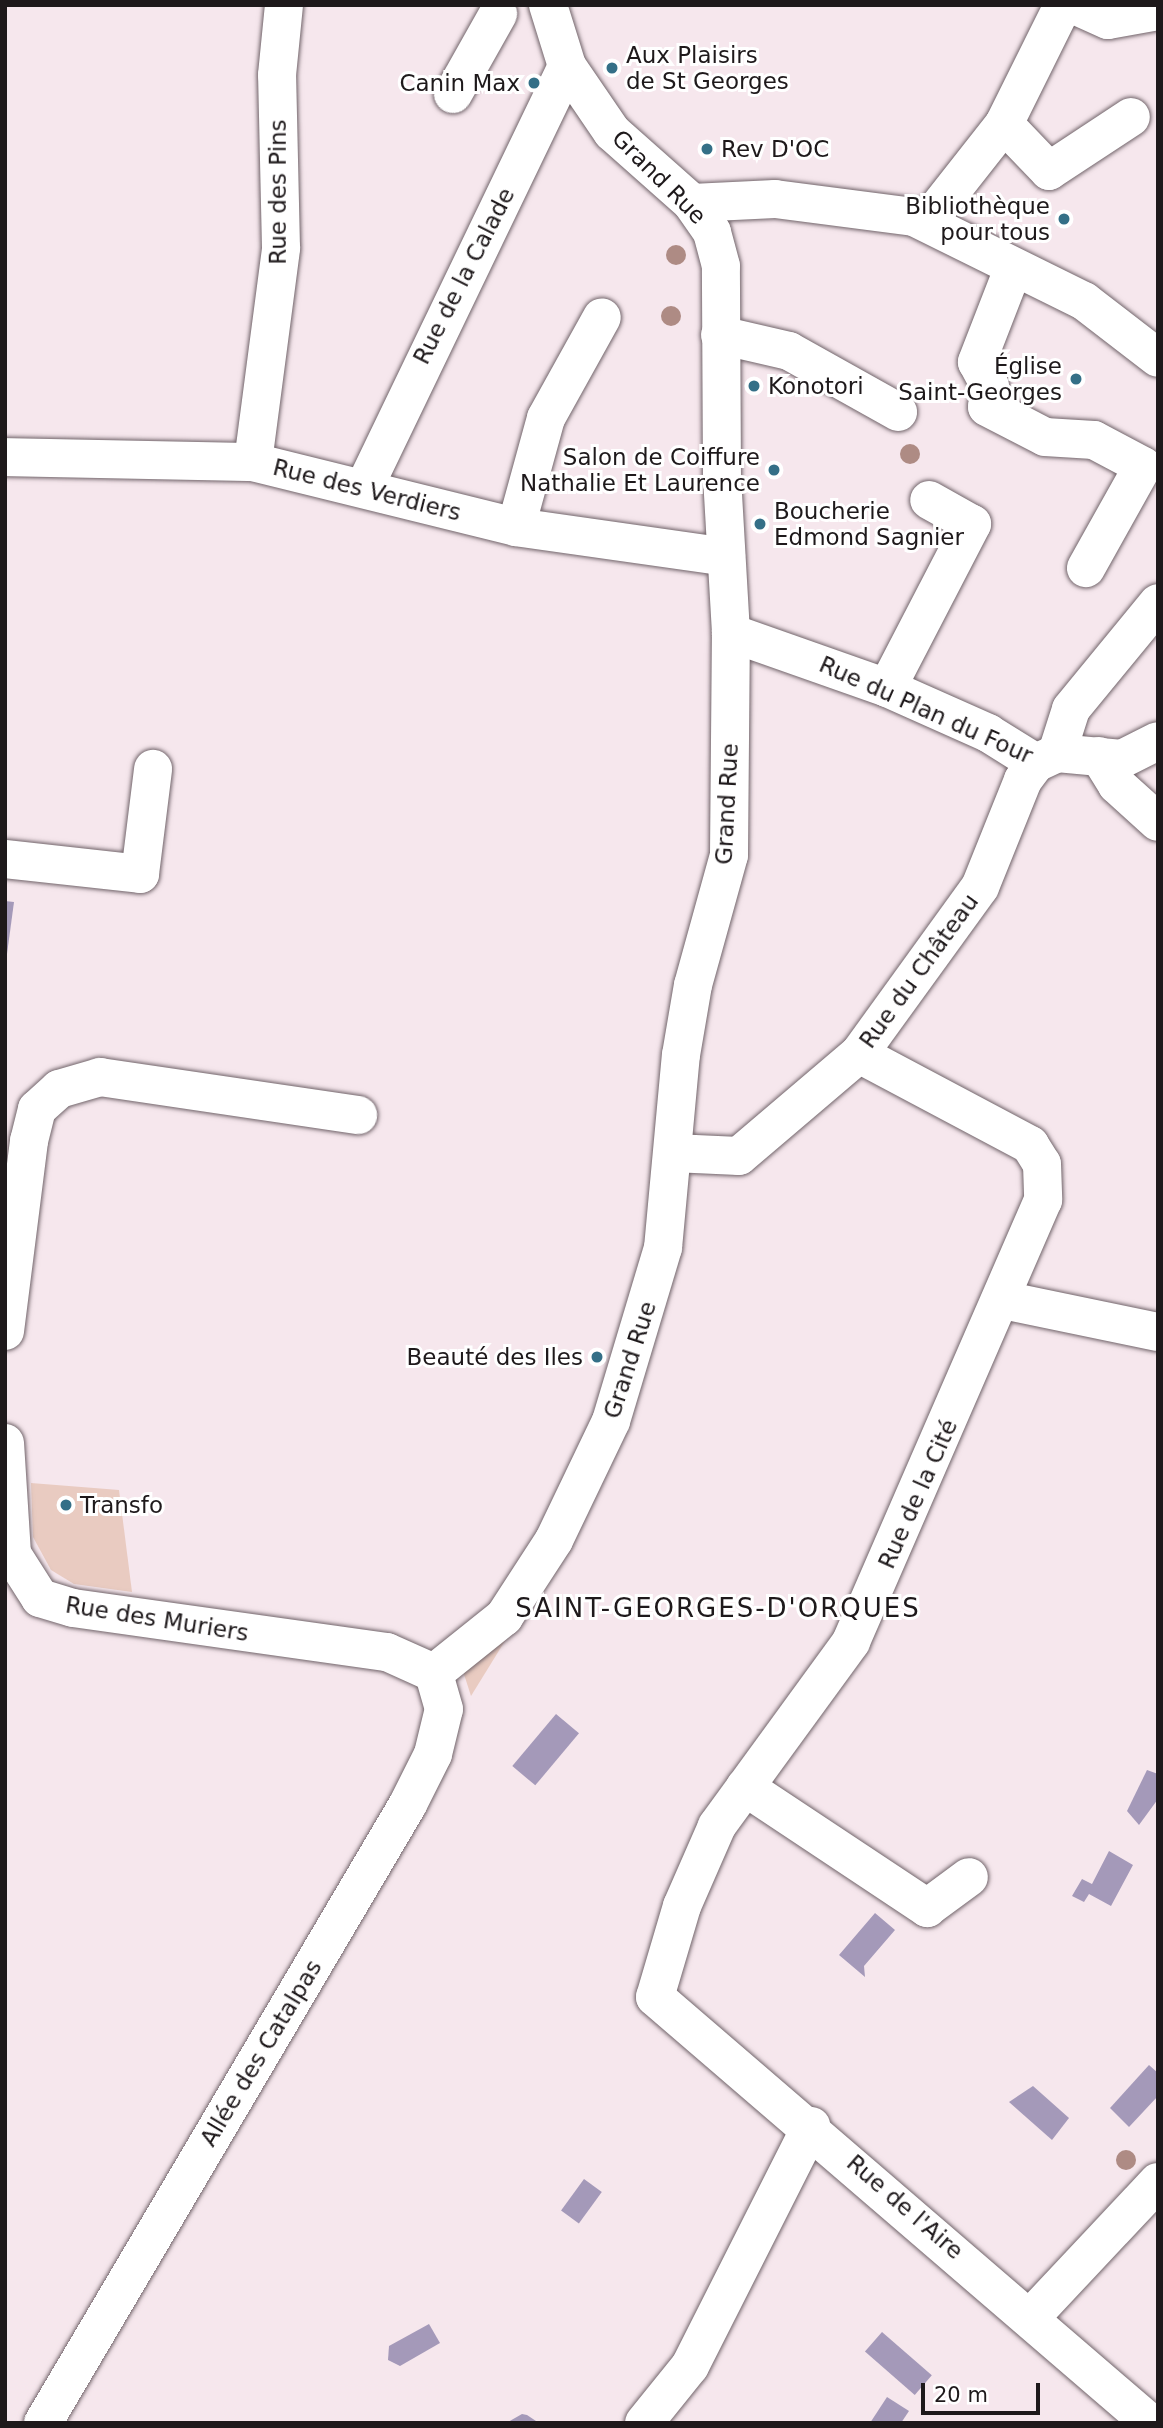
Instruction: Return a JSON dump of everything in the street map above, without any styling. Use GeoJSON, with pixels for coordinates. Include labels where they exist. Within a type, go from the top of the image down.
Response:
{"type":"FeatureCollection","features":[{"type":"Feature","properties":{"kind":"street","name":"Rue des Pins"},"geometry":{"type":"LineString","coordinates":[[253,462],[281,248],[277,75],[284,5]]}},
{"type":"Feature","properties":{"kind":"street"},"geometry":{"type":"LineString","coordinates":[[920,219],[1004,124],[1063,5]]}},
{"type":"Feature","properties":{"kind":"street"},"geometry":{"type":"LineString","coordinates":[[1074,5],[1108,20],[1158,11]]}},
{"type":"Feature","properties":{"kind":"street"},"geometry":{"type":"LineString","coordinates":[[453,94],[489,10],[548,12]]}},
{"type":"Feature","properties":{"kind":"street","name":"Grand Rue"},"geometry":{"type":"LineString","coordinates":[[434,1673],[504,1617],[554,1540],[611,1421],[663,1248],[693,985],[729,855],[731,633],[726,557],[720,335],[721,266],[712,232],[692,204],[612,132],[567,66],[548,12]]}},
{"type":"Feature","properties":{"kind":"street","name":"Rue de la Calade"},"geometry":{"type":"LineString","coordinates":[[363,488],[567,66]]}},
{"type":"Feature","properties":{"kind":"street"},"geometry":{"type":"LineString","coordinates":[[1004,124],[1049,171],[1131,117]]}},
{"type":"Feature","properties":{"kind":"street"},"geometry":{"type":"LineString","coordinates":[[692,204],[775,199],[920,219],[1013,269],[1084,300],[1158,358]]}},
{"type":"Feature","properties":{"kind":"street"},"geometry":{"type":"LineString","coordinates":[[1013,269],[977,362],[990,386],[975,413],[1045,437],[1094,440],[1143,466],[1086,568]]}},
{"type":"Feature","properties":{"kind":"street"},"geometry":{"type":"LineString","coordinates":[[516,527],[546,418],[602,317]]}},
{"type":"Feature","properties":{"kind":"street"},"geometry":{"type":"LineString","coordinates":[[720,335],[789,351],[898,412]]}},
{"type":"Feature","properties":{"kind":"street","name":"Rue des Verdiers"},"geometry":{"type":"LineString","coordinates":[[5,457],[253,462],[516,527],[726,557]]}},
{"type":"Feature","properties":{"kind":"street"},"geometry":{"type":"LineString","coordinates":[[887,688],[985,533],[929,500]]}},
{"type":"Feature","properties":{"kind":"street","name":"Rue du Château"},"geometry":{"type":"LineString","coordinates":[[673,1153],[740,1156],[859,1054],[980,887],[1023,780],[1047,758],[1071,709],[1158,603]]}},
{"type":"Feature","properties":{"kind":"street","name":"Rue du Plan du Four"},"geometry":{"type":"LineString","coordinates":[[731,633],[887,688],[1047,758],[1111,757]]}},
{"type":"Feature","properties":{"kind":"street"},"geometry":{"type":"LineString","coordinates":[[1158,741],[1111,757],[1107,774],[1158,821]]}},
{"type":"Feature","properties":{"kind":"street"},"geometry":{"type":"LineString","coordinates":[[5,859],[140,874],[153,769]]}},
{"type":"Feature","properties":{"kind":"street","name":"Rue de la Cité"},"geometry":{"type":"LineString","coordinates":[[655,1997],[682,1906],[718,1826],[851,1642],[1003,1300],[1043,1200],[1037,1153],[859,1054]]}},
{"type":"Feature","properties":{"kind":"street"},"geometry":{"type":"LineString","coordinates":[[5,1331],[29,1141],[37,1109],[59,1088],[100,1077],[358,1115]]}},
{"type":"Feature","properties":{"kind":"street"},"geometry":{"type":"LineString","coordinates":[[1003,1300],[1158,1332]]}},
{"type":"Feature","properties":{"kind":"street","name":"Rue des Muriers"},"geometry":{"type":"LineString","coordinates":[[5,1443],[12,1554],[40,1598],[73,1608],[387,1652],[434,1673]]}},
{"type":"Feature","properties":{"kind":"street","name":"Allée des Catalpas"},"geometry":{"type":"LineString","coordinates":[[43,2423],[408,1804],[433,1754],[444,1709],[434,1673]]}},
{"type":"Feature","properties":{"kind":"street"},"geometry":{"type":"LineString","coordinates":[[745,1787],[927,1908],[969,1877]]}},
{"type":"Feature","properties":{"kind":"street","name":"Rue de l'Aire"},"geometry":{"type":"LineString","coordinates":[[655,1997],[811,2126],[1032,2316],[1139,2419]]}},
{"type":"Feature","properties":{"kind":"street"},"geometry":{"type":"LineString","coordinates":[[644,2423],[690,2366],[811,2126]]}},
{"type":"Feature","properties":{"kind":"street"},"geometry":{"type":"LineString","coordinates":[[1032,2316],[1158,2182]]}},
{"type":"Feature","properties":{"kind":"shaded area"},"geometry":{"type":"Polygon","coordinates":[[[5,901],[14,902],[7,954],[5,953],[5,901]]]}},
{"type":"Feature","properties":{"kind":"shaded area"},"geometry":{"type":"Polygon","coordinates":[[[31,1483],[119,1490],[132,1592],[74,1584],[51,1570],[33,1537],[31,1483]]]}},
{"type":"Feature","properties":{"kind":"shaded area"},"geometry":{"type":"Polygon","coordinates":[[[516,1623],[471,1696],[462,1668],[516,1623]]]}},
{"type":"Feature","properties":{"kind":"shaded area"},"geometry":{"type":"Polygon","coordinates":[[[556,1714],[579,1733],[535,1785],[512,1766],[556,1714]]]}},
{"type":"Feature","properties":{"kind":"shaded area"},"geometry":{"type":"Polygon","coordinates":[[[1147,1770],[1158,1774],[1158,1799],[1139,1825],[1127,1811],[1147,1770]]]}},
{"type":"Feature","properties":{"kind":"shaded area"},"geometry":{"type":"Polygon","coordinates":[[[1109,1851],[1133,1865],[1111,1906],[1089,1894],[1084,1902],[1072,1896],[1082,1879],[1092,1884],[1109,1851]]]}},
{"type":"Feature","properties":{"kind":"shaded area"},"geometry":{"type":"Polygon","coordinates":[[[875,1913],[895,1930],[864,1966],[865,1977],[839,1955],[875,1913]]]}},
{"type":"Feature","properties":{"kind":"shaded area"},"geometry":{"type":"Polygon","coordinates":[[[1149,2065],[1158,2073],[1158,2096],[1129,2127],[1110,2108],[1149,2065]]]}},
{"type":"Feature","properties":{"kind":"shaded area"},"geometry":{"type":"Polygon","coordinates":[[[1033,2086],[1069,2118],[1052,2140],[1009,2102],[1033,2086]]]}},
{"type":"Feature","properties":{"kind":"shaded area"},"geometry":{"type":"Polygon","coordinates":[[[584,2179],[602,2192],[579,2223],[561,2211],[584,2179]]]}},
{"type":"Feature","properties":{"kind":"shaded area"},"geometry":{"type":"Polygon","coordinates":[[[429,2324],[440,2343],[400,2366],[388,2360],[389,2346],[429,2324]]]}},
{"type":"Feature","properties":{"kind":"shaded area"},"geometry":{"type":"Polygon","coordinates":[[[882,2332],[932,2375],[915,2395],[865,2352],[882,2332]]]}},
{"type":"Feature","properties":{"kind":"shaded area"},"geometry":{"type":"Polygon","coordinates":[[[887,2397],[909,2411],[901,2423],[870,2423],[887,2397]]]}},
{"type":"Feature","properties":{"kind":"shaded area"},"geometry":{"type":"Polygon","coordinates":[[[522,2414],[527,2415],[539,2423],[506,2423],[522,2414]]]}},
{"type":"Feature","properties":{"kind":"place","name":"Aux Plaisirs de St Georges"},"geometry":{"type":"Point","coordinates":[612,68]}},
{"type":"Feature","properties":{"kind":"place","name":"Canin Max"},"geometry":{"type":"Point","coordinates":[534,83]}},
{"type":"Feature","properties":{"kind":"place","name":"Rev D'OC"},"geometry":{"type":"Point","coordinates":[707,149]}},
{"type":"Feature","properties":{"kind":"place","name":"Bibliothèque pour tous"},"geometry":{"type":"Point","coordinates":[1064,219]}},
{"type":"Feature","properties":{"kind":"place","name":"Église Saint-Georges"},"geometry":{"type":"Point","coordinates":[1076,379]}},
{"type":"Feature","properties":{"kind":"place","name":"Konotori"},"geometry":{"type":"Point","coordinates":[754,386]}},
{"type":"Feature","properties":{"kind":"place","name":"Salon de Coiffure Nathalie Et Laurence"},"geometry":{"type":"Point","coordinates":[774,470]}},
{"type":"Feature","properties":{"kind":"place","name":"Boucherie Edmond Sagnier"},"geometry":{"type":"Point","coordinates":[760,524]}},
{"type":"Feature","properties":{"kind":"place","name":"Beauté des Iles"},"geometry":{"type":"Point","coordinates":[597,1357]}},
{"type":"Feature","properties":{"kind":"place","name":"Transfo"},"geometry":{"type":"Point","coordinates":[66,1505]}},
{"type":"Feature","properties":{"kind":"district","name":"SAINT-GEORGES-D'ORQUES"},"geometry":{"type":"Point","coordinates":[718,1609]}}]}
